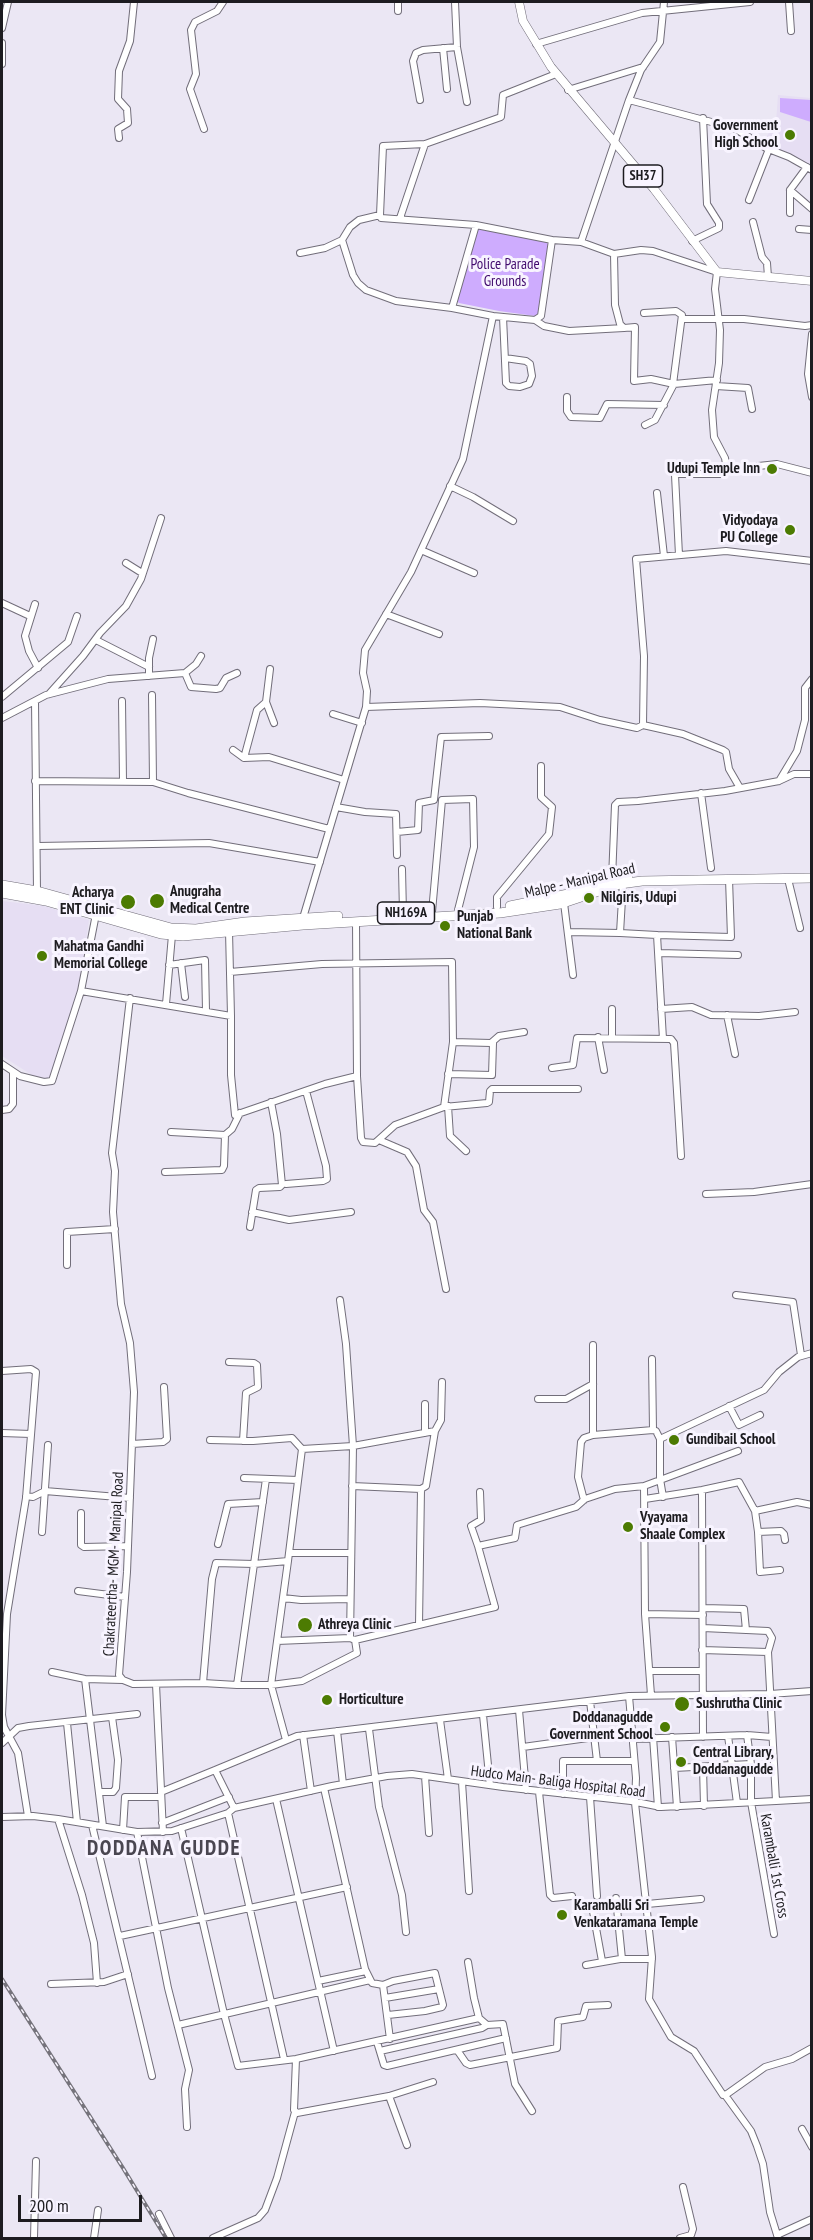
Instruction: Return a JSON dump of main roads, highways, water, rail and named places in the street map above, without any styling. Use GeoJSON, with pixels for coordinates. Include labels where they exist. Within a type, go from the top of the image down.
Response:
{"type":"FeatureCollection","features":[{"type":"Feature","properties":{"kind":"highway","name":"Malpe - Manipal Road"},"geometry":{"type":"LineString","coordinates":[[2,885],[37,891],[171,928],[196,929],[500,913],[564,903],[623,880],[812,873]]}},
{"type":"Feature","properties":{"kind":"highway","name":"Malpe - Manipal Road"},"geometry":{"type":"LineString","coordinates":[[2,893],[46,901],[151,931],[172,935],[197,935],[303,918],[497,907],[559,896],[612,879],[812,878]]}},
{"type":"Feature","properties":{"kind":"main road","name":"SH37"},"geometry":{"type":"LineString","coordinates":[[519,2],[524,21],[556,74],[654,189],[717,272],[812,282]]}},
{"type":"Feature","properties":{"kind":"railway"},"geometry":{"type":"LineString","coordinates":[[2,1979],[166,2238]]}},
{"type":"Feature","properties":{"kind":"place","name":"Government High School"},"geometry":{"type":"Point","coordinates":[790,135]}},
{"type":"Feature","properties":{"kind":"place","name":"Udupi Temple Inn"},"geometry":{"type":"Point","coordinates":[772,469]}},
{"type":"Feature","properties":{"kind":"place","name":"Vidyodaya PU College"},"geometry":{"type":"Point","coordinates":[790,530]}},
{"type":"Feature","properties":{"kind":"place","name":"Nilgiris, Udupi"},"geometry":{"type":"Point","coordinates":[589,898]}},
{"type":"Feature","properties":{"kind":"place","name":"Anugraha Medical Centre"},"geometry":{"type":"Point","coordinates":[157,901]}},
{"type":"Feature","properties":{"kind":"place","name":"Acharya ENT Clinic"},"geometry":{"type":"Point","coordinates":[128,902]}},
{"type":"Feature","properties":{"kind":"place","name":"Punjab National Bank"},"geometry":{"type":"Point","coordinates":[445,926]}},
{"type":"Feature","properties":{"kind":"place","name":"Mahatma Gandhi Memorial College"},"geometry":{"type":"Point","coordinates":[42,956]}},
{"type":"Feature","properties":{"kind":"place","name":"Gundibail School"},"geometry":{"type":"Point","coordinates":[674,1440]}},
{"type":"Feature","properties":{"kind":"place","name":"Vyayama Shaale Complex"},"geometry":{"type":"Point","coordinates":[628,1527]}},
{"type":"Feature","properties":{"kind":"place","name":"Athreya Clinic"},"geometry":{"type":"Point","coordinates":[305,1625]}},
{"type":"Feature","properties":{"kind":"place","name":"Horticulture"},"geometry":{"type":"Point","coordinates":[327,1700]}},
{"type":"Feature","properties":{"kind":"place","name":"Sushrutha Clinic"},"geometry":{"type":"Point","coordinates":[682,1704]}},
{"type":"Feature","properties":{"kind":"place","name":"Doddanagudde Government School"},"geometry":{"type":"Point","coordinates":[665,1727]}},
{"type":"Feature","properties":{"kind":"place","name":"Central Library, Doddanagudde"},"geometry":{"type":"Point","coordinates":[681,1762]}},
{"type":"Feature","properties":{"kind":"place","name":"Karamballi Sri Venkataramana Temple"},"geometry":{"type":"Point","coordinates":[562,1915]}},
{"type":"Feature","properties":{"kind":"district","name":"DODDANA GUDDE"},"geometry":{"type":"Point","coordinates":[164,1849]}},
{"type":"Feature","properties":{"kind":"park label","name":"Police Parade Grounds"},"geometry":{"type":"Point","coordinates":[505,274]}}]}
